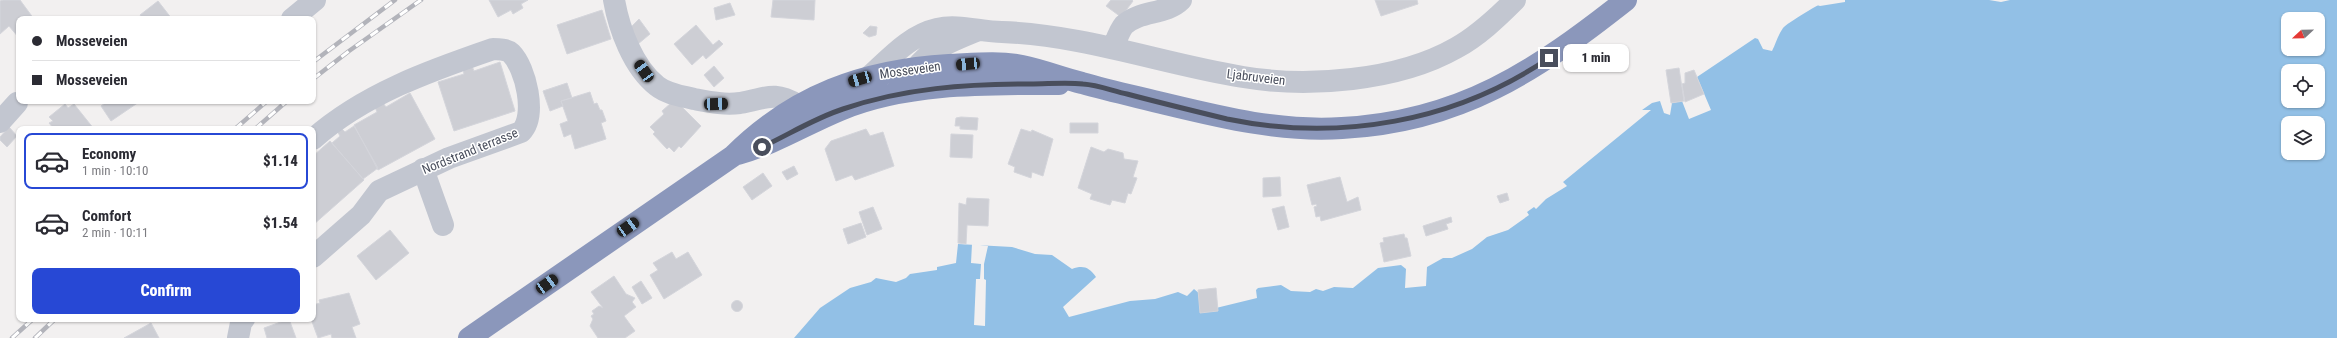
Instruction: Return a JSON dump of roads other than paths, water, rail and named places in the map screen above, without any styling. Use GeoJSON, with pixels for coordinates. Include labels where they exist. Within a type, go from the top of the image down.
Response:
{"type":"FeatureCollection","features":[{"type":"Feature","properties":{"kind":"highway","name":"Mosseveien"},"geometry":{"type":"LineString","coordinates":[[469,338],[733,156],[753,136],[798,105],[833,88],[870,76],[915,67],[988,63],[1020,65],[1084,84],[1258,124],[1340,128],[1390,123],[1445,110],[1500,87],[1536,66],[1575,40],[1626,0]]}},
{"type":"Feature","properties":{"kind":"highway","name":"Mosseveien"},"geometry":{"type":"LineString","coordinates":[[733,156],[762,147],[841,109],[882,97],[971,85],[1084,84]]}},
{"type":"Feature","properties":{"kind":"street"},"geometry":{"type":"LineString","coordinates":[[296,16],[315,0]]}},
{"type":"Feature","properties":{"kind":"street"},"geometry":{"type":"LineString","coordinates":[[614,0],[621,28],[633,54],[657,86],[668,92],[716,104],[740,103],[770,96],[785,97],[798,105]]}},
{"type":"Feature","properties":{"kind":"street"},"geometry":{"type":"LineString","coordinates":[[1113,48],[1123,26],[1131,20],[1169,8],[1181,0]]}},
{"type":"Feature","properties":{"kind":"street","name":"Ljabruveien"},"geometry":{"type":"LineString","coordinates":[[870,76],[902,46],[928,32],[947,27],[1052,36],[1113,48],[1227,74],[1262,80],[1345,80],[1399,69],[1454,49],[1480,32],[1515,0]]}},
{"type":"Feature","properties":{"kind":"street","name":"Ljabruveien"},"geometry":{"type":"LineString","coordinates":[[908,93],[908,82],[915,67],[936,48],[980,30]]}},
{"type":"Feature","properties":{"kind":"street","name":"Nordstrand terrasse"},"geometry":{"type":"LineString","coordinates":[[316,137],[343,116],[418,75],[493,49],[500,48],[510,52],[516,60],[528,98],[529,116],[526,126],[521,132],[423,169],[379,191],[361,215],[316,254]]}},
{"type":"Feature","properties":{"kind":"street"},"geometry":{"type":"LineString","coordinates":[[0,122],[16,104]]}},
{"type":"Feature","properties":{"kind":"street"},"geometry":{"type":"LineString","coordinates":[[423,169],[442,225]]}},
{"type":"Feature","properties":{"kind":"street"},"geometry":{"type":"LineString","coordinates":[[238,338],[241,322]]}},
{"type":"Feature","properties":{"kind":"water"},"geometry":{"type":"Polygon","coordinates":[[[1828,0],[1989,0],[2001,2],[2010,0],[2337,0],[2337,338],[794,338],[820,308],[850,288],[871,282],[876,278],[896,282],[906,278],[910,274],[937,270],[937,267],[956,263],[958,244],[1012,247],[1035,254],[1052,255],[1072,269],[1083,267],[1088,269],[1096,277],[1063,307],[1069,317],[1130,301],[1155,299],[1178,292],[1187,296],[1194,289],[1216,308],[1257,298],[1256,290],[1258,288],[1281,285],[1291,291],[1310,292],[1316,289],[1323,291],[1334,287],[1353,288],[1378,268],[1401,265],[1406,269],[1405,288],[1426,286],[1427,267],[1443,258],[1452,258],[1472,249],[1487,237],[1508,230],[1529,215],[1527,212],[1534,207],[1536,209],[1546,199],[1567,186],[1563,182],[1651,110],[1642,110],[1652,103],[1660,101],[1664,113],[1670,115],[1672,103],[1682,101],[1689,119],[1711,110],[1697,77],[1755,38],[1758,39],[1763,49],[1772,51],[1783,28],[1828,0]]]}},
{"type":"Feature","properties":{"kind":"railway"},"geometry":{"type":"LineString","coordinates":[[316,60],[395,0]]}},
{"type":"Feature","properties":{"kind":"railway"},"geometry":{"type":"LineString","coordinates":[[316,77],[349,51],[421,0]]}},
{"type":"Feature","properties":{"kind":"railway"},"geometry":{"type":"LineString","coordinates":[[238,126],[264,104]]}},
{"type":"Feature","properties":{"kind":"railway"},"geometry":{"type":"LineString","coordinates":[[258,126],[284,104]]}},
{"type":"Feature","properties":{"kind":"railway"},"geometry":{"type":"LineString","coordinates":[[12,338],[30,322]]}},
{"type":"Feature","properties":{"kind":"railway"},"geometry":{"type":"LineString","coordinates":[[35,338],[52,322]]}}]}
